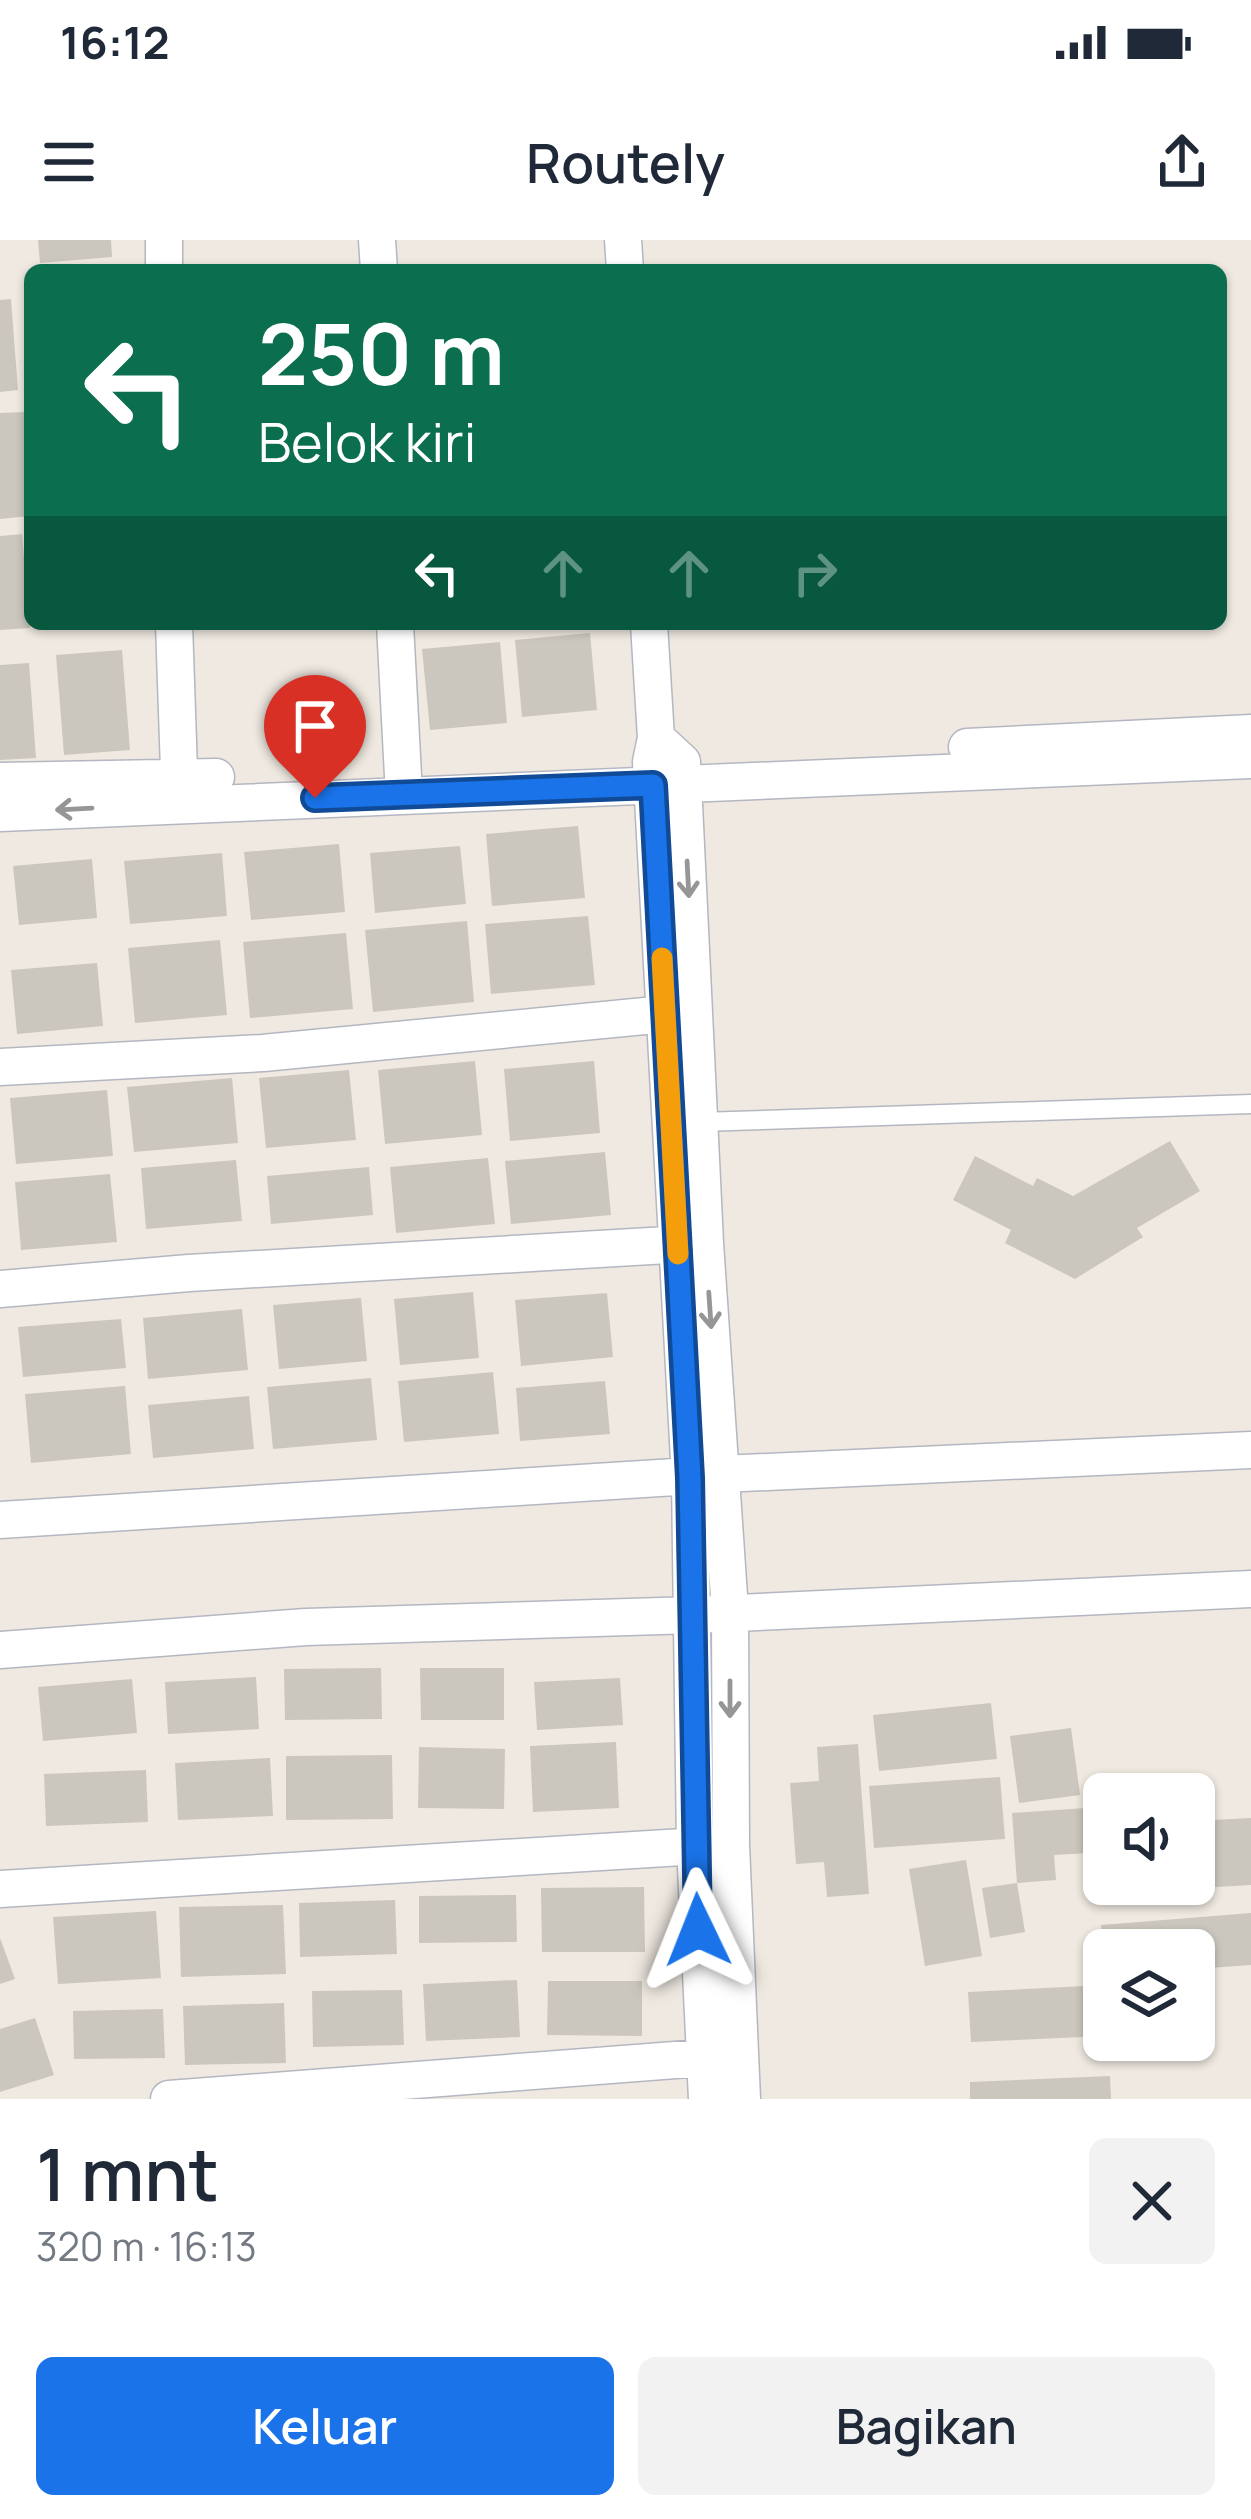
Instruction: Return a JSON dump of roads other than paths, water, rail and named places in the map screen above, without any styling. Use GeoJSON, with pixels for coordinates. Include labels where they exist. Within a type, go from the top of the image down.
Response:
{"type":"FeatureCollection","features":[{"type":"Feature","properties":{"kind":"street"},"geometry":{"type":"LineString","coordinates":[[174,630],[180,791]]}},
{"type":"Feature","properties":{"kind":"street"},"geometry":{"type":"LineString","coordinates":[[395,630],[403,783]]}},
{"type":"Feature","properties":{"kind":"street"},"geometry":{"type":"LineString","coordinates":[[650,630],[665,766],[712,1613],[713,1845],[721,2056],[707,2099]]}},
{"type":"Feature","properties":{"kind":"street"},"geometry":{"type":"LineString","coordinates":[[0,813],[180,791],[403,783],[1251,733]]}},
{"type":"Feature","properties":{"kind":"street"},"geometry":{"type":"LineString","coordinates":[[665,766],[1251,760]]}},
{"type":"Feature","properties":{"kind":"street"},"geometry":{"type":"LineString","coordinates":[[0,781],[180,791]]}},
{"type":"Feature","properties":{"kind":"street"},"geometry":{"type":"LineString","coordinates":[[0,1067],[263,1053],[680,1013]]}},
{"type":"Feature","properties":{"kind":"street"},"geometry":{"type":"LineString","coordinates":[[680,1013],[700,1121],[692,1244]]}},
{"type":"Feature","properties":{"kind":"street"},"geometry":{"type":"LineString","coordinates":[[0,1289],[189,1273],[692,1244]]}},
{"type":"Feature","properties":{"kind":"street"},"geometry":{"type":"LineString","coordinates":[[0,1520],[706,1476],[1251,1450]]}},
{"type":"Feature","properties":{"kind":"street"},"geometry":{"type":"LineString","coordinates":[[0,1650],[306,1627],[1251,1589]]}},
{"type":"Feature","properties":{"kind":"street"},"geometry":{"type":"LineString","coordinates":[[0,1889],[713,1845]]}},
{"type":"Feature","properties":{"kind":"street"},"geometry":{"type":"LineString","coordinates":[[169,2099],[721,2056]]}},
{"type":"Feature","properties":{"kind":"street"},"geometry":{"type":"LineString","coordinates":[[721,2056],[742,2099]]}},
{"type":"Feature","properties":{"kind":"lane"},"geometry":{"type":"LineString","coordinates":[[700,1121],[1251,1104]]}}]}
